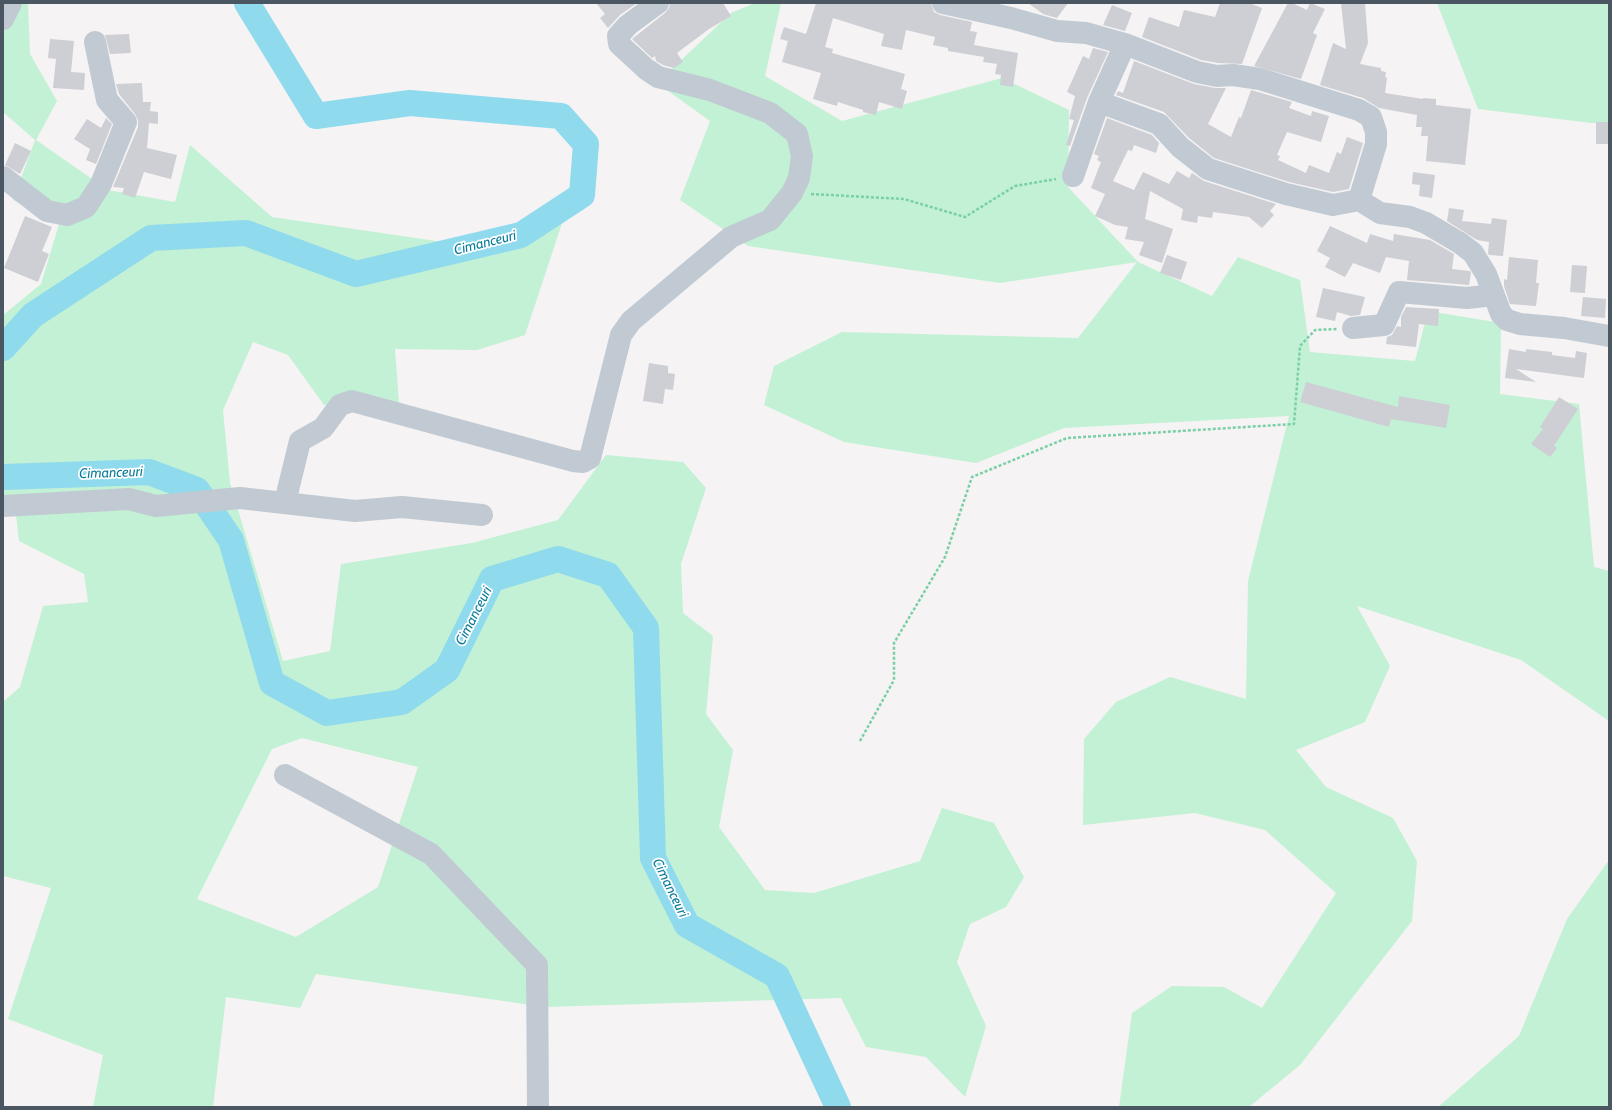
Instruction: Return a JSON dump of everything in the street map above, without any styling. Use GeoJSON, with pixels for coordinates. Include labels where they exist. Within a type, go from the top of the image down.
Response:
{"type":"FeatureCollection","features":[{"type":"Feature","properties":{"kind":"street"},"geometry":{"type":"LineString","coordinates":[[3,19],[10,3]]}},
{"type":"Feature","properties":{"kind":"street"},"geometry":{"type":"LineString","coordinates":[[285,502],[300,441],[323,428],[340,404],[352,401],[573,461],[583,462],[590,458],[621,335],[631,321],[731,237],[770,220],[792,193],[800,178],[802,156],[797,134],[770,113],[710,90],[658,77],[646,69],[619,44],[618,36],[628,24],[658,3]]}},
{"type":"Feature","properties":{"kind":"street"},"geometry":{"type":"LineString","coordinates":[[943,3],[1011,18],[1057,31],[1086,33],[1125,44],[1197,72],[1217,76],[1233,75],[1260,79],[1359,110],[1371,117],[1376,132],[1376,144],[1359,200]]}},
{"type":"Feature","properties":{"kind":"street"},"geometry":{"type":"LineString","coordinates":[[3,177],[47,211],[67,215],[86,207],[101,184],[126,122],[107,100],[95,42]]}},
{"type":"Feature","properties":{"kind":"street"},"geometry":{"type":"LineString","coordinates":[[1072,176],[1099,102],[1125,44]]}},
{"type":"Feature","properties":{"kind":"street"},"geometry":{"type":"LineString","coordinates":[[1099,102],[1160,124],[1180,147],[1208,169],[1286,194],[1333,205],[1359,200],[1380,213],[1410,218],[1426,224],[1460,243],[1473,253],[1486,274],[1501,314],[1507,320],[1520,324],[1564,328],[1609,336]]}},
{"type":"Feature","properties":{"kind":"street"},"geometry":{"type":"LineString","coordinates":[[1353,328],[1384,325],[1399,292],[1466,298],[1494,295]]}},
{"type":"Feature","properties":{"kind":"street"},"geometry":{"type":"LineString","coordinates":[[3,506],[129,499],[156,506],[240,498],[355,511],[402,507],[482,514]]}},
{"type":"Feature","properties":{"kind":"street"},"geometry":{"type":"LineString","coordinates":[[285,775],[431,854],[537,965],[538,1107]]}},
{"type":"Feature","properties":{"kind":"path"},"geometry":{"type":"LineString","coordinates":[[792,193],[904,199],[964,217],[1014,186],[1072,176]]}},
{"type":"Feature","properties":{"kind":"path"},"geometry":{"type":"LineString","coordinates":[[860,741],[894,680],[894,644],[945,557],[972,477],[1067,438],[1294,424],[1300,346],[1315,330],[1353,328]]}},
{"type":"Feature","properties":{"kind":"green space"},"geometry":{"type":"Polygon","coordinates":[[[3,3],[28,4],[30,54],[57,101],[36,140],[108,190],[175,202],[190,145],[272,217],[450,243],[567,208],[525,335],[477,350],[395,349],[399,404],[324,405],[288,355],[253,342],[223,410],[230,483],[283,661],[330,651],[341,564],[472,543],[558,520],[606,455],[683,462],[706,488],[681,564],[683,613],[713,636],[706,714],[733,750],[719,827],[765,890],[814,893],[920,861],[942,808],[994,823],[1024,877],[1006,907],[970,924],[957,962],[986,1026],[965,1097],[926,1057],[866,1047],[841,998],[545,1007],[316,974],[300,1008],[226,997],[213,1107],[93,1107],[103,1055],[8,1019],[51,888],[3,876],[3,702],[20,687],[43,606],[88,602],[84,574],[19,541],[15,506],[3,504],[3,315],[41,284],[59,224],[13,200],[35,140],[3,112],[3,3]],[[302,738],[272,749],[197,899],[296,937],[378,887],[418,767],[302,738]]]}},
{"type":"Feature","properties":{"kind":"green space"},"geometry":{"type":"Polygon","coordinates":[[[755,3],[781,3],[765,76],[842,121],[1002,78],[1069,110],[1068,187],[1138,262],[1212,296],[1238,257],[1300,280],[1310,352],[1415,361],[1428,311],[1501,323],[1500,394],[1579,404],[1594,567],[1609,571],[1609,721],[1521,660],[1357,606],[1390,666],[1365,722],[1296,750],[1326,787],[1393,818],[1417,861],[1412,921],[1300,1065],[1249,1107],[1119,1107],[1132,1013],[1172,986],[1224,987],[1262,1008],[1336,893],[1265,830],[1195,813],[1083,825],[1084,739],[1116,702],[1170,677],[1246,699],[1248,581],[1289,416],[1064,428],[976,463],[844,442],[764,405],[774,366],[842,332],[1078,338],[1137,262],[1000,283],[748,246],[680,200],[710,121],[657,83],[731,13],[755,3]]]}},
{"type":"Feature","properties":{"kind":"green space"},"geometry":{"type":"Polygon","coordinates":[[[1437,3],[1609,3],[1609,123],[1591,123],[1478,109],[1437,3]]]}},
{"type":"Feature","properties":{"kind":"green space"},"geometry":{"type":"Polygon","coordinates":[[[1609,860],[1609,1107],[1438,1107],[1519,1036],[1567,919],[1609,860]]]}},
{"type":"Feature","properties":{"kind":"building"},"geometry":{"type":"Polygon","coordinates":[[[596,3],[637,3],[620,15],[608,28],[600,18],[605,14],[596,3]]]}},
{"type":"Feature","properties":{"kind":"building"},"geometry":{"type":"Polygon","coordinates":[[[670,3],[723,3],[731,16],[709,29],[677,53],[683,62],[674,68],[656,61],[655,56],[652,58],[632,39],[665,13],[669,8],[670,3]]]}},
{"type":"Feature","properties":{"kind":"building"},"geometry":{"type":"Polygon","coordinates":[[[816,3],[931,3],[934,12],[940,15],[972,22],[970,31],[977,32],[974,45],[1018,53],[1013,87],[1000,85],[1001,75],[995,74],[997,64],[983,62],[984,57],[948,51],[948,48],[933,45],[935,37],[906,30],[902,50],[881,46],[884,34],[833,18],[825,47],[833,49],[832,53],[905,74],[901,89],[907,91],[902,109],[879,102],[876,115],[863,112],[863,110],[838,102],[837,106],[813,99],[821,73],[782,62],[788,41],[780,39],[784,27],[806,34],[816,3]]]}},
{"type":"Feature","properties":{"kind":"building"},"geometry":{"type":"Polygon","coordinates":[[[1028,3],[1068,3],[1057,18],[1043,14],[1028,3]]]}},
{"type":"Feature","properties":{"kind":"building"},"geometry":{"type":"Polygon","coordinates":[[[1220,3],[1249,3],[1262,8],[1242,64],[1218,63],[1201,60],[1142,37],[1149,17],[1179,27],[1184,10],[1215,17],[1220,3]]]}},
{"type":"Feature","properties":{"kind":"building"},"geometry":{"type":"Polygon","coordinates":[[[1288,3],[1292,3],[1307,10],[1310,3],[1325,9],[1313,33],[1317,35],[1301,79],[1254,66],[1288,3]]]}},
{"type":"Feature","properties":{"kind":"building"},"geometry":{"type":"Polygon","coordinates":[[[1341,3],[1365,3],[1368,43],[1360,64],[1381,68],[1381,71],[1386,72],[1385,77],[1387,78],[1385,93],[1423,99],[1436,99],[1436,105],[1471,109],[1465,165],[1426,161],[1428,136],[1421,136],[1422,127],[1416,127],[1417,115],[1379,108],[1363,98],[1320,85],[1333,43],[1346,49],[1341,3]]]}},
{"type":"Feature","properties":{"kind":"building"},"geometry":{"type":"Polygon","coordinates":[[[1112,5],[1132,13],[1125,31],[1103,25],[1112,5]]]}},
{"type":"Feature","properties":{"kind":"building"},"geometry":{"type":"Polygon","coordinates":[[[129,34],[131,53],[110,54],[105,35],[129,34]]]}},
{"type":"Feature","properties":{"kind":"building"},"geometry":{"type":"Polygon","coordinates":[[[50,39],[74,41],[71,72],[85,73],[84,90],[53,88],[56,59],[48,58],[50,39]]]}},
{"type":"Feature","properties":{"kind":"building"},"geometry":{"type":"Polygon","coordinates":[[[1093,48],[1108,52],[1087,98],[1070,146],[1066,145],[1074,120],[1069,119],[1075,96],[1067,92],[1083,56],[1089,59],[1093,48]]]}},
{"type":"Feature","properties":{"kind":"building"},"geometry":{"type":"Polygon","coordinates":[[[1134,61],[1194,84],[1215,88],[1226,88],[1208,124],[1231,137],[1239,117],[1241,118],[1251,90],[1292,102],[1289,108],[1311,116],[1312,111],[1329,116],[1321,142],[1287,132],[1277,155],[1280,156],[1278,160],[1306,173],[1309,165],[1329,173],[1337,152],[1341,154],[1347,137],[1363,143],[1349,189],[1333,192],[1289,182],[1214,158],[1189,138],[1164,112],[1116,95],[1118,91],[1123,93],[1134,61]]]}},
{"type":"Feature","properties":{"kind":"building"},"geometry":{"type":"Polygon","coordinates":[[[142,83],[143,102],[151,102],[150,111],[158,112],[158,124],[149,123],[147,148],[177,155],[171,179],[144,172],[135,198],[122,194],[124,188],[113,187],[138,127],[138,120],[135,114],[119,94],[116,84],[142,83]]]}},
{"type":"Feature","properties":{"kind":"building"},"geometry":{"type":"Polygon","coordinates":[[[106,118],[112,124],[96,164],[86,160],[90,149],[74,139],[87,119],[101,128],[106,118]]]}},
{"type":"Feature","properties":{"kind":"building"},"geometry":{"type":"Polygon","coordinates":[[[1107,118],[1152,135],[1159,143],[1156,153],[1134,145],[1132,151],[1128,150],[1113,181],[1134,190],[1143,172],[1169,184],[1177,171],[1189,178],[1192,173],[1204,181],[1276,204],[1270,211],[1274,215],[1262,228],[1249,217],[1213,212],[1212,218],[1198,216],[1197,223],[1181,220],[1183,209],[1150,191],[1145,219],[1173,229],[1162,263],[1139,255],[1144,242],[1125,239],[1128,227],[1115,225],[1095,216],[1105,194],[1091,188],[1101,162],[1097,160],[1099,156],[1094,154],[1107,118]]]}},
{"type":"Feature","properties":{"kind":"building"},"geometry":{"type":"Polygon","coordinates":[[[1596,122],[1609,122],[1609,144],[1596,144],[1596,122]]]}},
{"type":"Feature","properties":{"kind":"building"},"geometry":{"type":"Polygon","coordinates":[[[15,143],[31,151],[20,174],[5,165],[15,143]]]}},
{"type":"Feature","properties":{"kind":"building"},"geometry":{"type":"Polygon","coordinates":[[[1413,172],[1435,175],[1432,198],[1419,196],[1420,185],[1412,184],[1413,172]]]}},
{"type":"Feature","properties":{"kind":"building"},"geometry":{"type":"Polygon","coordinates":[[[1449,208],[1464,210],[1462,221],[1491,224],[1492,218],[1507,220],[1503,256],[1489,255],[1489,242],[1477,240],[1447,221],[1449,208]]]}},
{"type":"Feature","properties":{"kind":"building"},"geometry":{"type":"Polygon","coordinates":[[[25,216],[52,227],[42,251],[49,254],[38,282],[4,268],[25,216]]]}},
{"type":"Feature","properties":{"kind":"building"},"geometry":{"type":"Polygon","coordinates":[[[1330,226],[1367,243],[1370,234],[1393,241],[1394,234],[1430,240],[1454,254],[1452,269],[1470,271],[1469,285],[1407,280],[1409,261],[1386,257],[1380,273],[1353,263],[1345,277],[1325,267],[1330,258],[1317,251],[1330,226]]]}},
{"type":"Feature","properties":{"kind":"building"},"geometry":{"type":"Polygon","coordinates":[[[1167,255],[1187,262],[1181,280],[1160,273],[1167,255]]]}},
{"type":"Feature","properties":{"kind":"building"},"geometry":{"type":"Polygon","coordinates":[[[1509,257],[1538,260],[1536,283],[1539,283],[1536,306],[1510,304],[1504,286],[1504,279],[1507,280],[1509,257]]]}},
{"type":"Feature","properties":{"kind":"building"},"geometry":{"type":"Polygon","coordinates":[[[1572,265],[1587,266],[1585,293],[1570,292],[1572,265]]]}},
{"type":"Feature","properties":{"kind":"building"},"geometry":{"type":"Polygon","coordinates":[[[1323,288],[1365,297],[1360,315],[1351,316],[1337,312],[1335,321],[1316,317],[1323,288]]]}},
{"type":"Feature","properties":{"kind":"building"},"geometry":{"type":"Polygon","coordinates":[[[1583,297],[1606,299],[1605,318],[1581,316],[1583,297]]]}},
{"type":"Feature","properties":{"kind":"building"},"geometry":{"type":"Polygon","coordinates":[[[1406,307],[1439,309],[1438,326],[1419,324],[1416,347],[1386,344],[1387,337],[1392,335],[1397,326],[1401,327],[1401,317],[1406,307]]]}},
{"type":"Feature","properties":{"kind":"building"},"geometry":{"type":"Polygon","coordinates":[[[1509,349],[1526,352],[1526,349],[1552,352],[1552,355],[1575,358],[1576,351],[1587,353],[1584,378],[1516,369],[1536,382],[1505,378],[1509,349]]]}},
{"type":"Feature","properties":{"kind":"building"},"geometry":{"type":"Polygon","coordinates":[[[649,363],[668,366],[668,373],[675,374],[673,390],[665,389],[663,404],[643,401],[649,363]]]}},
{"type":"Feature","properties":{"kind":"building"},"geometry":{"type":"Polygon","coordinates":[[[1306,382],[1398,407],[1399,396],[1450,405],[1446,428],[1391,419],[1389,427],[1300,402],[1306,382]]]}},
{"type":"Feature","properties":{"kind":"building"},"geometry":{"type":"Polygon","coordinates":[[[1559,397],[1578,409],[1554,446],[1557,448],[1550,457],[1531,444],[1543,429],[1540,427],[1559,397]]]}},
{"type":"Feature","properties":{"kind":"waterway","name":"Cimanceuri"},"geometry":{"type":"LineString","coordinates":[[3,348],[33,315],[151,238],[246,233],[356,274],[521,235],[582,195],[586,144],[561,116],[410,103],[316,116],[247,3]]}},
{"type":"Feature","properties":{"kind":"waterway","name":"Cimanceuri"},"geometry":{"type":"LineString","coordinates":[[3,477],[149,472],[197,490],[231,540],[272,683],[327,713],[402,702],[447,670],[492,579],[558,559],[608,575],[646,628],[653,858],[687,925],[777,976],[838,1107]]}}]}
